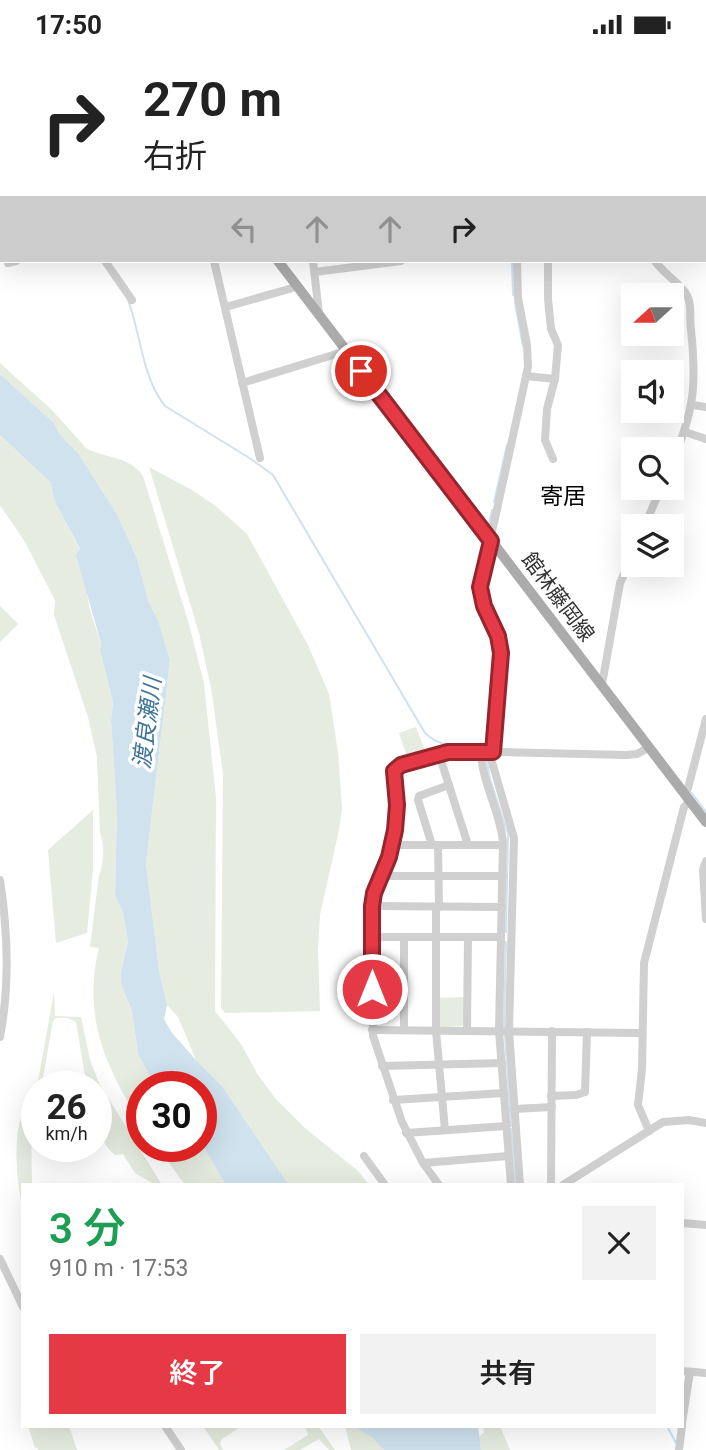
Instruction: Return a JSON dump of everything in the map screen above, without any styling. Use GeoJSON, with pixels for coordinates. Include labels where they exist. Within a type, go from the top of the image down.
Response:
{"type":"FeatureCollection","features":[{"type":"Feature","properties":{"kind":"main road","name":"館林藤岡線"},"geometry":{"type":"LineString","coordinates":[[279,263],[706,822]]}},
{"type":"Feature","properties":{"kind":"street"},"geometry":{"type":"LineString","coordinates":[[106,263],[132,300]]}},
{"type":"Feature","properties":{"kind":"street"},"geometry":{"type":"LineString","coordinates":[[215,263],[260,458]]}},
{"type":"Feature","properties":{"kind":"street"},"geometry":{"type":"LineString","coordinates":[[313,263],[319,317]]}},
{"type":"Feature","properties":{"kind":"street"},"geometry":{"type":"LineString","coordinates":[[315,272],[385,263]]}},
{"type":"Feature","properties":{"kind":"street"},"geometry":{"type":"LineString","coordinates":[[517,263],[518,297],[529,358],[480,587],[484,606],[498,636],[501,653],[493,752],[495,775],[514,838],[509,1031],[520,1183]]}},
{"type":"Feature","properties":{"kind":"street"},"geometry":{"type":"LineString","coordinates":[[548,263],[551,329],[558,345],[555,379],[547,409],[545,440],[552,459]]}},
{"type":"Feature","properties":{"kind":"street"},"geometry":{"type":"LineString","coordinates":[[657,263],[689,300],[695,377],[693,405],[683,437]]}},
{"type":"Feature","properties":{"kind":"street"},"geometry":{"type":"LineString","coordinates":[[226,307],[296,288]]}},
{"type":"Feature","properties":{"kind":"street"},"geometry":{"type":"LineString","coordinates":[[242,383],[345,351]]}},
{"type":"Feature","properties":{"kind":"street"},"geometry":{"type":"LineString","coordinates":[[526,376],[555,379]]}},
{"type":"Feature","properties":{"kind":"street"},"geometry":{"type":"LineString","coordinates":[[693,405],[706,407]]}},
{"type":"Feature","properties":{"kind":"street"},"geometry":{"type":"LineString","coordinates":[[685,432],[706,439]]}},
{"type":"Feature","properties":{"kind":"street"},"geometry":{"type":"LineString","coordinates":[[600,684],[623,577]]}},
{"type":"Feature","properties":{"kind":"street"},"geometry":{"type":"LineString","coordinates":[[649,1131],[638,1105],[642,1069],[645,958],[706,720]]}},
{"type":"Feature","properties":{"kind":"street"},"geometry":{"type":"LineString","coordinates":[[438,1183],[406,1133],[372,1030],[372,906],[374,893],[393,845],[397,805],[395,769],[439,754],[493,752],[626,755],[638,754],[648,748]]}},
{"type":"Feature","properties":{"kind":"street"},"geometry":{"type":"LineString","coordinates":[[481,752],[483,771],[502,828],[499,1031],[511,1183]]}},
{"type":"Feature","properties":{"kind":"street"},"geometry":{"type":"LineString","coordinates":[[439,754],[468,845]]}},
{"type":"Feature","properties":{"kind":"street"},"geometry":{"type":"LineString","coordinates":[[445,1129],[436,1031],[439,876],[435,845],[418,800],[419,796],[449,785]]}},
{"type":"Feature","properties":{"kind":"street"},"geometry":{"type":"LineString","coordinates":[[393,845],[503,845]]}},
{"type":"Feature","properties":{"kind":"street"},"geometry":{"type":"LineString","coordinates":[[706,862],[702,870],[706,919]]}},
{"type":"Feature","properties":{"kind":"street"},"geometry":{"type":"LineString","coordinates":[[383,874],[503,876]]}},
{"type":"Feature","properties":{"kind":"street"},"geometry":{"type":"LineString","coordinates":[[0,880],[6,995],[0,1037]]}},
{"type":"Feature","properties":{"kind":"street"},"geometry":{"type":"LineString","coordinates":[[372,906],[502,907]]}},
{"type":"Feature","properties":{"kind":"street"},"geometry":{"type":"LineString","coordinates":[[372,937],[501,937]]}},
{"type":"Feature","properties":{"kind":"street"},"geometry":{"type":"LineString","coordinates":[[404,937],[404,1030]]}},
{"type":"Feature","properties":{"kind":"street"},"geometry":{"type":"LineString","coordinates":[[467,1031],[468,937]]}},
{"type":"Feature","properties":{"kind":"street"},"geometry":{"type":"LineString","coordinates":[[372,1030],[641,1033]]}},
{"type":"Feature","properties":{"kind":"street"},"geometry":{"type":"LineString","coordinates":[[551,1031],[551,1183]]}},
{"type":"Feature","properties":{"kind":"street"},"geometry":{"type":"LineString","coordinates":[[551,1096],[584,1092],[587,1032]]}},
{"type":"Feature","properties":{"kind":"street"},"geometry":{"type":"LineString","coordinates":[[382,1066],[502,1063]]}},
{"type":"Feature","properties":{"kind":"street"},"geometry":{"type":"LineString","coordinates":[[393,1100],[504,1093]]}},
{"type":"Feature","properties":{"kind":"street"},"geometry":{"type":"LineString","coordinates":[[514,1109],[552,1107]]}},
{"type":"Feature","properties":{"kind":"street"},"geometry":{"type":"LineString","coordinates":[[566,1183],[669,1120],[690,1119],[706,1123]]}},
{"type":"Feature","properties":{"kind":"street"},"geometry":{"type":"LineString","coordinates":[[406,1133],[506,1126]]}},
{"type":"Feature","properties":{"kind":"street"},"geometry":{"type":"LineString","coordinates":[[364,1156],[384,1183]]}},
{"type":"Feature","properties":{"kind":"street"},"geometry":{"type":"LineString","coordinates":[[423,1163],[508,1156]]}},
{"type":"Feature","properties":{"kind":"street"},"geometry":{"type":"LineString","coordinates":[[684,1223],[706,1225]]}},
{"type":"Feature","properties":{"kind":"street"},"geometry":{"type":"LineString","coordinates":[[0,1259],[21,1303]]}},
{"type":"Feature","properties":{"kind":"street"},"geometry":{"type":"LineString","coordinates":[[684,1398],[686,1372],[706,1373]]}},
{"type":"Feature","properties":{"kind":"street"},"geometry":{"type":"LineString","coordinates":[[166,1428],[181,1450]]}},
{"type":"Feature","properties":{"kind":"street"},"geometry":{"type":"LineString","coordinates":[[679,1450],[682,1428]]}},
{"type":"Feature","properties":{"kind":"shaded area"},"geometry":{"type":"Polygon","coordinates":[[[0,363],[53,411],[86,448],[131,464],[143,476],[189,624],[204,683],[216,798],[215,1011],[241,1044],[258,1075],[275,1098],[305,1128],[358,1171],[367,1183],[288,1183],[217,1081],[217,1071],[207,1071],[196,1060],[178,1017],[167,1005],[159,970],[146,863],[170,660],[158,620],[148,600],[137,558],[117,514],[78,453],[60,435],[54,423],[0,374],[0,363]]]}},
{"type":"Feature","properties":{"kind":"shaded area"},"geometry":{"type":"Polygon","coordinates":[[[0,435],[50,482],[55,502],[80,550],[90,611],[101,643],[100,652],[113,703],[111,720],[117,812],[115,895],[123,913],[128,942],[121,971],[121,984],[132,1011],[138,1054],[147,1071],[126,1071],[126,1098],[101,1041],[93,997],[99,948],[90,947],[103,854],[97,757],[88,717],[54,615],[55,600],[25,542],[0,505],[0,435]]]}},
{"type":"Feature","properties":{"kind":"shaded area"},"geometry":{"type":"Polygon","coordinates":[[[149,467],[217,507],[247,534],[308,645],[329,694],[338,752],[342,808],[320,915],[320,1011],[225,1013],[221,1008],[223,774],[211,688],[199,633],[149,467]]]}},
{"type":"Feature","properties":{"kind":"shaded area"},"geometry":{"type":"Polygon","coordinates":[[[0,606],[18,624],[0,642],[0,606]]]}},
{"type":"Feature","properties":{"kind":"shaded area"},"geometry":{"type":"Polygon","coordinates":[[[416,727],[426,753],[408,759],[399,733],[416,727]]]}},
{"type":"Feature","properties":{"kind":"shaded area"},"geometry":{"type":"Polygon","coordinates":[[[93,810],[93,869],[87,933],[56,943],[48,850],[93,810]]]}},
{"type":"Feature","properties":{"kind":"shaded area"},"geometry":{"type":"Polygon","coordinates":[[[54,992],[55,1016],[81,1017],[94,1071],[84,1071],[76,1022],[67,1018],[56,1018],[53,1021],[44,1071],[40,1071],[54,992]]]}},
{"type":"Feature","properties":{"kind":"shaded area"},"geometry":{"type":"Polygon","coordinates":[[[464,997],[464,1024],[441,1027],[438,998],[464,997]]]}},
{"type":"Feature","properties":{"kind":"shaded area"},"geometry":{"type":"Polygon","coordinates":[[[112,1104],[126,1127],[126,1159],[123,1154],[115,1155],[112,1152],[112,1104]]]}},
{"type":"Feature","properties":{"kind":"shaded area"},"geometry":{"type":"Polygon","coordinates":[[[21,1118],[21,1162],[32,1162],[32,1183],[21,1183],[21,1198],[17,1150],[21,1118]]]}},
{"type":"Feature","properties":{"kind":"shaded area"},"geometry":{"type":"Polygon","coordinates":[[[128,1162],[148,1162],[161,1183],[152,1183],[135,1173],[128,1162]]]}},
{"type":"Feature","properties":{"kind":"shaded area"},"geometry":{"type":"Polygon","coordinates":[[[168,1162],[212,1162],[225,1183],[184,1183],[168,1162]]]}},
{"type":"Feature","properties":{"kind":"shaded area"},"geometry":{"type":"Polygon","coordinates":[[[29,1428],[70,1428],[77,1450],[38,1450],[29,1428]]]}},
{"type":"Feature","properties":{"kind":"shaded area"},"geometry":{"type":"Polygon","coordinates":[[[204,1428],[239,1428],[221,1440],[223,1450],[219,1450],[204,1428]]]}},
{"type":"Feature","properties":{"kind":"shaded area"},"geometry":{"type":"Polygon","coordinates":[[[306,1428],[319,1428],[335,1450],[329,1450],[319,1439],[300,1450],[284,1450],[308,1435],[306,1428]]]}},
{"type":"Feature","properties":{"kind":"shaded area"},"geometry":{"type":"Polygon","coordinates":[[[346,1428],[356,1428],[367,1433],[384,1450],[351,1450],[346,1428]]]}},
{"type":"Feature","properties":{"kind":"shaded area"},"geometry":{"type":"Polygon","coordinates":[[[483,1428],[501,1428],[510,1450],[481,1450],[479,1436],[484,1433],[483,1428]]]}},
{"type":"Feature","properties":{"kind":"water","name":"渡良瀬川"},"geometry":{"type":"Polygon","coordinates":[[[0,374],[54,423],[60,435],[78,453],[117,514],[137,558],[148,600],[158,620],[170,660],[146,863],[159,970],[167,1005],[164,1019],[172,1033],[207,1071],[147,1071],[138,1054],[132,1011],[121,984],[121,971],[128,942],[123,913],[115,895],[117,812],[111,720],[113,703],[100,651],[101,643],[76,555],[80,549],[55,502],[50,482],[0,435],[0,374]]]}},
{"type":"Feature","properties":{"kind":"water"},"geometry":{"type":"Polygon","coordinates":[[[217,1081],[288,1183],[225,1183],[212,1162],[217,1162],[217,1081]]]}},
{"type":"Feature","properties":{"kind":"water"},"geometry":{"type":"Polygon","coordinates":[[[356,1428],[478,1428],[481,1450],[384,1450],[373,1438],[356,1428]]]}},
{"type":"Feature","properties":{"kind":"waterway"},"geometry":{"type":"LineString","coordinates":[[512,263],[513,295]]}},
{"type":"Feature","properties":{"kind":"waterway"},"geometry":{"type":"LineString","coordinates":[[128,300],[157,395],[165,406],[273,475],[425,733],[447,745],[489,746]]}},
{"type":"Feature","properties":{"kind":"waterway"},"geometry":{"type":"LineString","coordinates":[[515,303],[523,346]]}},
{"type":"Feature","properties":{"kind":"waterway"},"geometry":{"type":"LineString","coordinates":[[494,502],[507,445]]}},
{"type":"Feature","properties":{"kind":"waterway"},"geometry":{"type":"LineString","coordinates":[[488,528],[492,510]]}},
{"type":"Feature","properties":{"kind":"waterway"},"geometry":{"type":"LineString","coordinates":[[479,602],[476,586],[485,545]]}},
{"type":"Feature","properties":{"kind":"waterway"},"geometry":{"type":"LineString","coordinates":[[488,747],[496,648]]}},
{"type":"Feature","properties":{"kind":"waterway"},"geometry":{"type":"LineString","coordinates":[[487,761],[508,834],[506,932]]}},
{"type":"Feature","properties":{"kind":"waterway"},"geometry":{"type":"LineString","coordinates":[[691,792],[706,812]]}},
{"type":"Feature","properties":{"kind":"waterway"},"geometry":{"type":"LineString","coordinates":[[504,1028],[506,942]]}},
{"type":"Feature","properties":{"kind":"waterway"},"geometry":{"type":"LineString","coordinates":[[505,1036],[511,1126]]}},
{"type":"Feature","properties":{"kind":"waterway"},"geometry":{"type":"LineString","coordinates":[[511,1129],[516,1183]]}},
{"type":"Feature","properties":{"kind":"waterway"},"geometry":{"type":"LineString","coordinates":[[668,1428],[676,1443]]}},
{"type":"Feature","properties":{"kind":"district","name":"寄居"},"geometry":{"type":"Point","coordinates":[563,496]}},
{"type":"Feature","properties":{"kind":"route"},"geometry":{"type":"LineString","coordinates":[[361,371],[491,541],[481,579],[480,595],[498,636],[501,653],[493,752],[448,752],[432,755],[401,765],[394,771],[397,805],[393,845],[374,893],[372,906],[372,989]]}}]}
